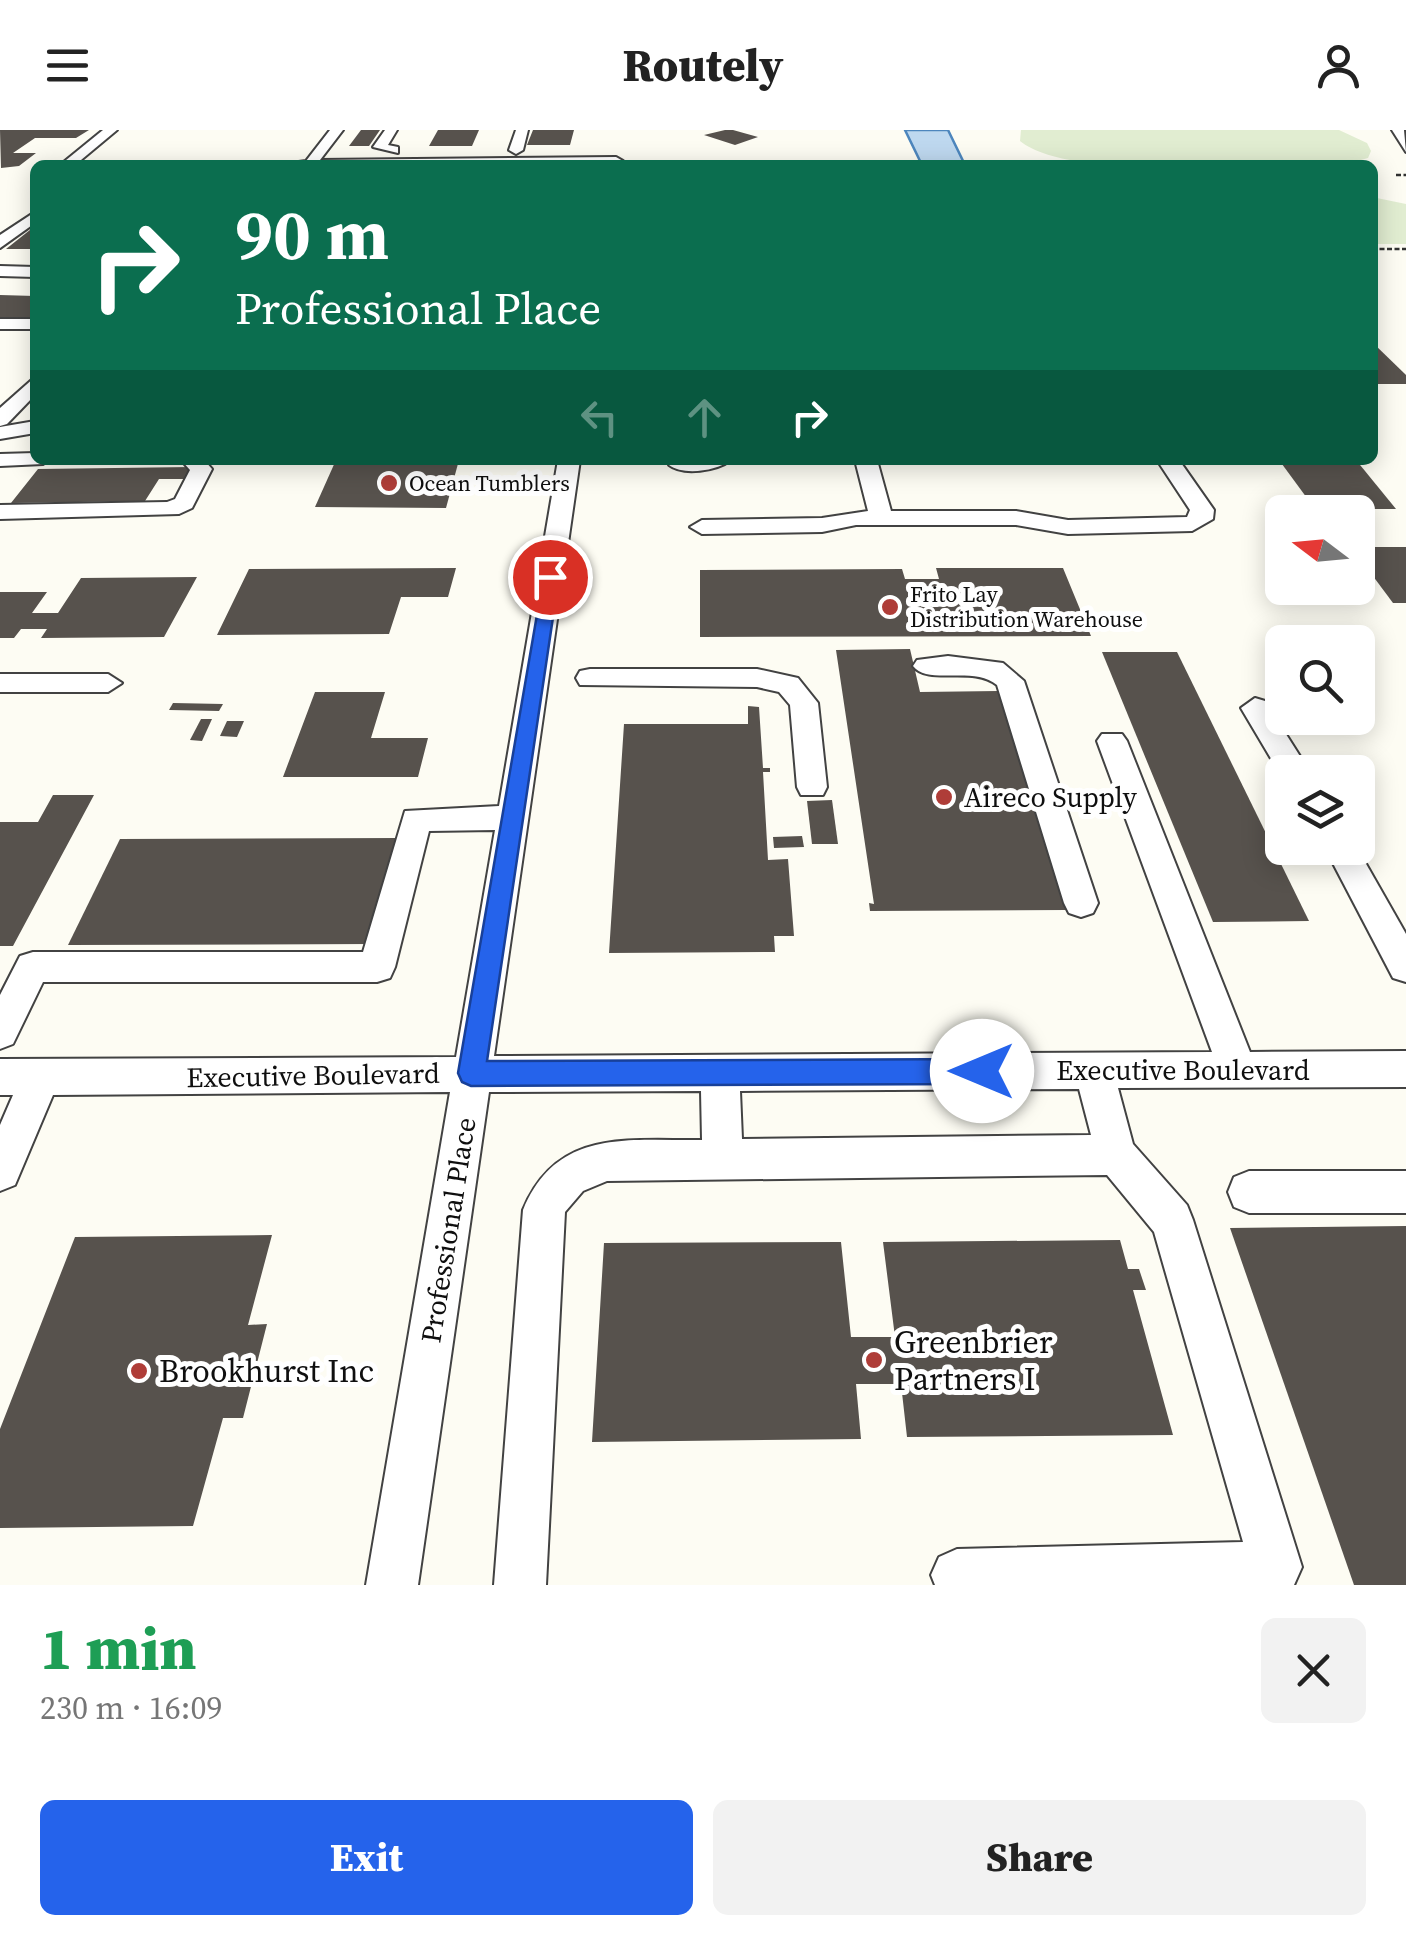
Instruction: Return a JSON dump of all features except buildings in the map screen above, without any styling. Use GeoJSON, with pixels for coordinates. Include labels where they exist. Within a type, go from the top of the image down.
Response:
{"type":"FeatureCollection","features":[{"type":"Feature","properties":{"kind":"street"},"geometry":{"type":"LineString","coordinates":[[73,160],[111,130]]}},
{"type":"Feature","properties":{"kind":"street"},"geometry":{"type":"LineString","coordinates":[[314,160],[336,130]]}},
{"type":"Feature","properties":{"kind":"street"},"geometry":{"type":"LineString","coordinates":[[390,156],[380,147],[391,130]]}},
{"type":"Feature","properties":{"kind":"street"},"geometry":{"type":"LineString","coordinates":[[516,150],[522,130]]}},
{"type":"Feature","properties":{"kind":"street"},"geometry":{"type":"LineString","coordinates":[[1401,132],[1406,148]]}},
{"type":"Feature","properties":{"kind":"street"},"geometry":{"type":"LineString","coordinates":[[491,155],[516,150],[579,149]]}},
{"type":"Feature","properties":{"kind":"street"},"geometry":{"type":"LineString","coordinates":[[338,160],[390,156],[616,157]]}},
{"type":"Feature","properties":{"kind":"street"},"geometry":{"type":"LineString","coordinates":[[0,243],[30,220]]}},
{"type":"Feature","properties":{"kind":"street"},"geometry":{"type":"LineString","coordinates":[[0,272],[30,272]]}},
{"type":"Feature","properties":{"kind":"street"},"geometry":{"type":"LineString","coordinates":[[0,291],[30,291]]}},
{"type":"Feature","properties":{"kind":"street"},"geometry":{"type":"LineString","coordinates":[[0,324],[30,324]]}},
{"type":"Feature","properties":{"kind":"street"},"geometry":{"type":"LineString","coordinates":[[0,420],[30,390]]}},
{"type":"Feature","properties":{"kind":"street"},"geometry":{"type":"LineString","coordinates":[[0,434],[30,429]]}},
{"type":"Feature","properties":{"kind":"street"},"geometry":{"type":"LineString","coordinates":[[1,461],[30,459]]}},
{"type":"Feature","properties":{"kind":"street"},"geometry":{"type":"LineString","coordinates":[[0,512],[171,509],[184,503],[201,469],[197,465]]}},
{"type":"Feature","properties":{"kind":"street","name":"Professional Place"},"geometry":{"type":"LineString","coordinates":[[392,1585],[568,465]]}},
{"type":"Feature","properties":{"kind":"street"},"geometry":{"type":"LineString","coordinates":[[867,465],[880,518]]}},
{"type":"Feature","properties":{"kind":"street"},"geometry":{"type":"LineString","coordinates":[[702,526],[822,524],[880,518],[1016,518],[1068,527],[1192,524],[1201,519],[1202,510],[1171,465]]}},
{"type":"Feature","properties":{"kind":"street"},"geometry":{"type":"LineString","coordinates":[[927,666],[994,669],[1010,681],[1080,903]]}},
{"type":"Feature","properties":{"kind":"street"},"geometry":{"type":"LineString","coordinates":[[590,678],[758,678],[788,685],[804,703],[812,787]]}},
{"type":"Feature","properties":{"kind":"street"},"geometry":{"type":"LineString","coordinates":[[0,683],[108,684]]}},
{"type":"Feature","properties":{"kind":"street"},"geometry":{"type":"LineString","coordinates":[[1255,708],[1284,755]]}},
{"type":"Feature","properties":{"kind":"street"},"geometry":{"type":"LineString","coordinates":[[1112,741],[1238,1070]]}},
{"type":"Feature","properties":{"kind":"street"},"geometry":{"type":"LineString","coordinates":[[0,1032],[33,967],[377,966],[416,819],[512,818]]}},
{"type":"Feature","properties":{"kind":"street"},"geometry":{"type":"LineString","coordinates":[[1349,865],[1406,967]]}},
{"type":"Feature","properties":{"kind":"street","name":"Executive Boulevard"},"geometry":{"type":"LineString","coordinates":[[0,1077],[1406,1069]]}},
{"type":"Feature","properties":{"kind":"street"},"geometry":{"type":"LineString","coordinates":[[957,1575],[1276,1567],[1172,1220],[1116,1154],[1094,1071]]}},
{"type":"Feature","properties":{"kind":"street"},"geometry":{"type":"LineString","coordinates":[[720,1072],[723,1160]]}},
{"type":"Feature","properties":{"kind":"street"},"geometry":{"type":"LineString","coordinates":[[0,1171],[40,1077]]}},
{"type":"Feature","properties":{"kind":"street"},"geometry":{"type":"LineString","coordinates":[[520,1585],[544,1210],[553,1188],[577,1168],[607,1161],[1116,1154]]}},
{"type":"Feature","properties":{"kind":"street"},"geometry":{"type":"LineString","coordinates":[[1249,1192],[1406,1192]]}},
{"type":"Feature","properties":{"kind":"path"},"geometry":{"type":"LineString","coordinates":[[1396,175],[1406,175]]}},
{"type":"Feature","properties":{"kind":"path"},"geometry":{"type":"LineString","coordinates":[[1378,248],[1406,249]]}},
{"type":"Feature","properties":{"kind":"green space"},"geometry":{"type":"Polygon","coordinates":[[[1021,130],[1339,130],[1367,143],[1371,151],[1368,158],[1361,160],[1072,160],[1045,154],[1020,141],[1021,130]]]}},
{"type":"Feature","properties":{"kind":"green space"},"geometry":{"type":"Polygon","coordinates":[[[1378,198],[1406,204],[1406,244],[1378,244],[1378,198]]]}},
{"type":"Feature","properties":{"kind":"water"},"geometry":{"type":"Polygon","coordinates":[[[905,130],[948,130],[963,160],[920,160],[905,130]]]}},
{"type":"Feature","properties":{"kind":"place","name":"Ocean Tumblers"},"geometry":{"type":"Point","coordinates":[389,483]}},
{"type":"Feature","properties":{"kind":"place","name":"Frito Lay Distribution Warehouse"},"geometry":{"type":"Point","coordinates":[890,607]}},
{"type":"Feature","properties":{"kind":"place","name":"Aireco Supply"},"geometry":{"type":"Point","coordinates":[944,797]}},
{"type":"Feature","properties":{"kind":"place","name":"Greenbrier Partners I"},"geometry":{"type":"Point","coordinates":[874,1360]}},
{"type":"Feature","properties":{"kind":"place","name":"Brookhurst Inc"},"geometry":{"type":"Point","coordinates":[139,1371]}},
{"type":"Feature","properties":{"kind":"route"},"geometry":{"type":"LineString","coordinates":[[550,577],[471,1073],[982,1071]]}}]}
